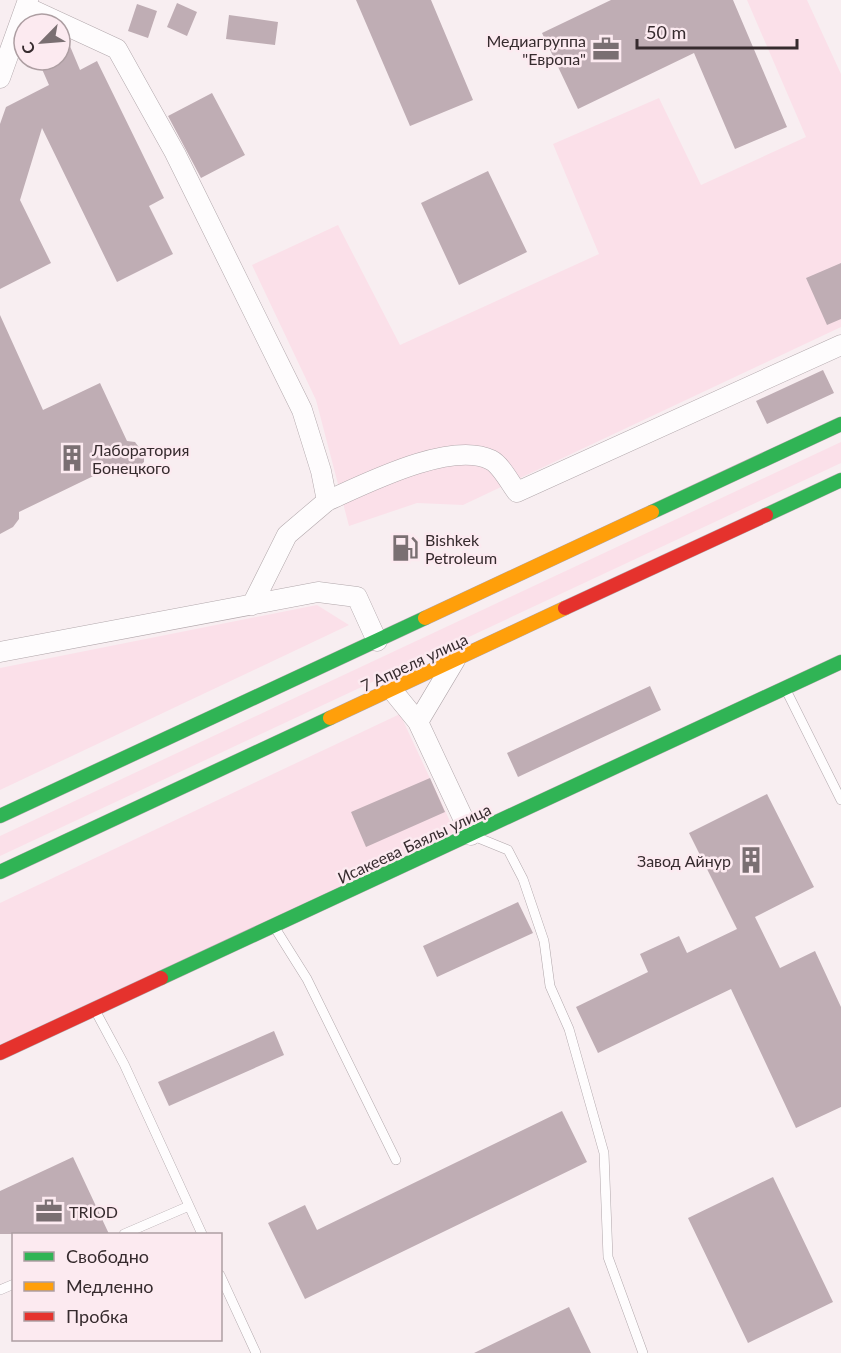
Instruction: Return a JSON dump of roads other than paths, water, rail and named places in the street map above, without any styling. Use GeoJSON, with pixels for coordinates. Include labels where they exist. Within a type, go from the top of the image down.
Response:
{"type":"FeatureCollection","features":[{"type":"Feature","properties":{"kind":"main road"},"geometry":{"type":"LineString","coordinates":[[0,816],[841,424]]}},
{"type":"Feature","properties":{"kind":"main road","name":"7 Апреля улица"},"geometry":{"type":"LineString","coordinates":[[0,872],[841,480]]}},
{"type":"Feature","properties":{"kind":"main road","name":"Исакеева Баялы улица"},"geometry":{"type":"LineString","coordinates":[[0,1053],[841,662]]}},
{"type":"Feature","properties":{"kind":"street"},"geometry":{"type":"LineString","coordinates":[[0,78],[27,3],[117,49],[175,153],[302,410],[319,464],[327,501]]}},
{"type":"Feature","properties":{"kind":"street"},"geometry":{"type":"LineString","coordinates":[[252,605],[287,535],[327,501],[418,463],[468,454],[493,460],[517,492],[841,345]]}},
{"type":"Feature","properties":{"kind":"street"},"geometry":{"type":"LineString","coordinates":[[0,652],[318,592],[357,597],[376,641]]}},
{"type":"Feature","properties":{"kind":"street"},"geometry":{"type":"LineString","coordinates":[[418,722],[455,660]]}},
{"type":"Feature","properties":{"kind":"street"},"geometry":{"type":"LineString","coordinates":[[392,690],[418,722],[471,835]]}},
{"type":"Feature","properties":{"kind":"lane"},"geometry":{"type":"LineString","coordinates":[[785,688],[841,800]]}},
{"type":"Feature","properties":{"kind":"lane"},"geometry":{"type":"LineString","coordinates":[[471,835],[508,850],[523,879],[544,940],[550,986],[569,1029],[604,1154],[608,1257],[643,1353]]}},
{"type":"Feature","properties":{"kind":"lane"},"geometry":{"type":"LineString","coordinates":[[274,927],[307,979],[396,1160]]}},
{"type":"Feature","properties":{"kind":"lane"},"geometry":{"type":"LineString","coordinates":[[95,1009],[124,1064],[202,1233]]}},
{"type":"Feature","properties":{"kind":"lane"},"geometry":{"type":"LineString","coordinates":[[126,1233],[189,1206]]}},
{"type":"Feature","properties":{"kind":"lane"},"geometry":{"type":"LineString","coordinates":[[222,1279],[256,1353]]}},
{"type":"Feature","properties":{"kind":"place","name":"Медиагруппа \"Европа\""},"geometry":{"type":"Point","coordinates":[606,49]}},
{"type":"Feature","properties":{"kind":"place","name":"Лаборатория Бонецкого"},"geometry":{"type":"Point","coordinates":[72,458]}},
{"type":"Feature","properties":{"kind":"place","name":"Bishkek Petroleum"},"geometry":{"type":"Point","coordinates":[405,548]}},
{"type":"Feature","properties":{"kind":"place","name":"Завод Айнур"},"geometry":{"type":"Point","coordinates":[751,860]}},
{"type":"Feature","properties":{"kind":"place","name":"TRIOD"},"geometry":{"type":"Point","coordinates":[49,1211]}}]}
